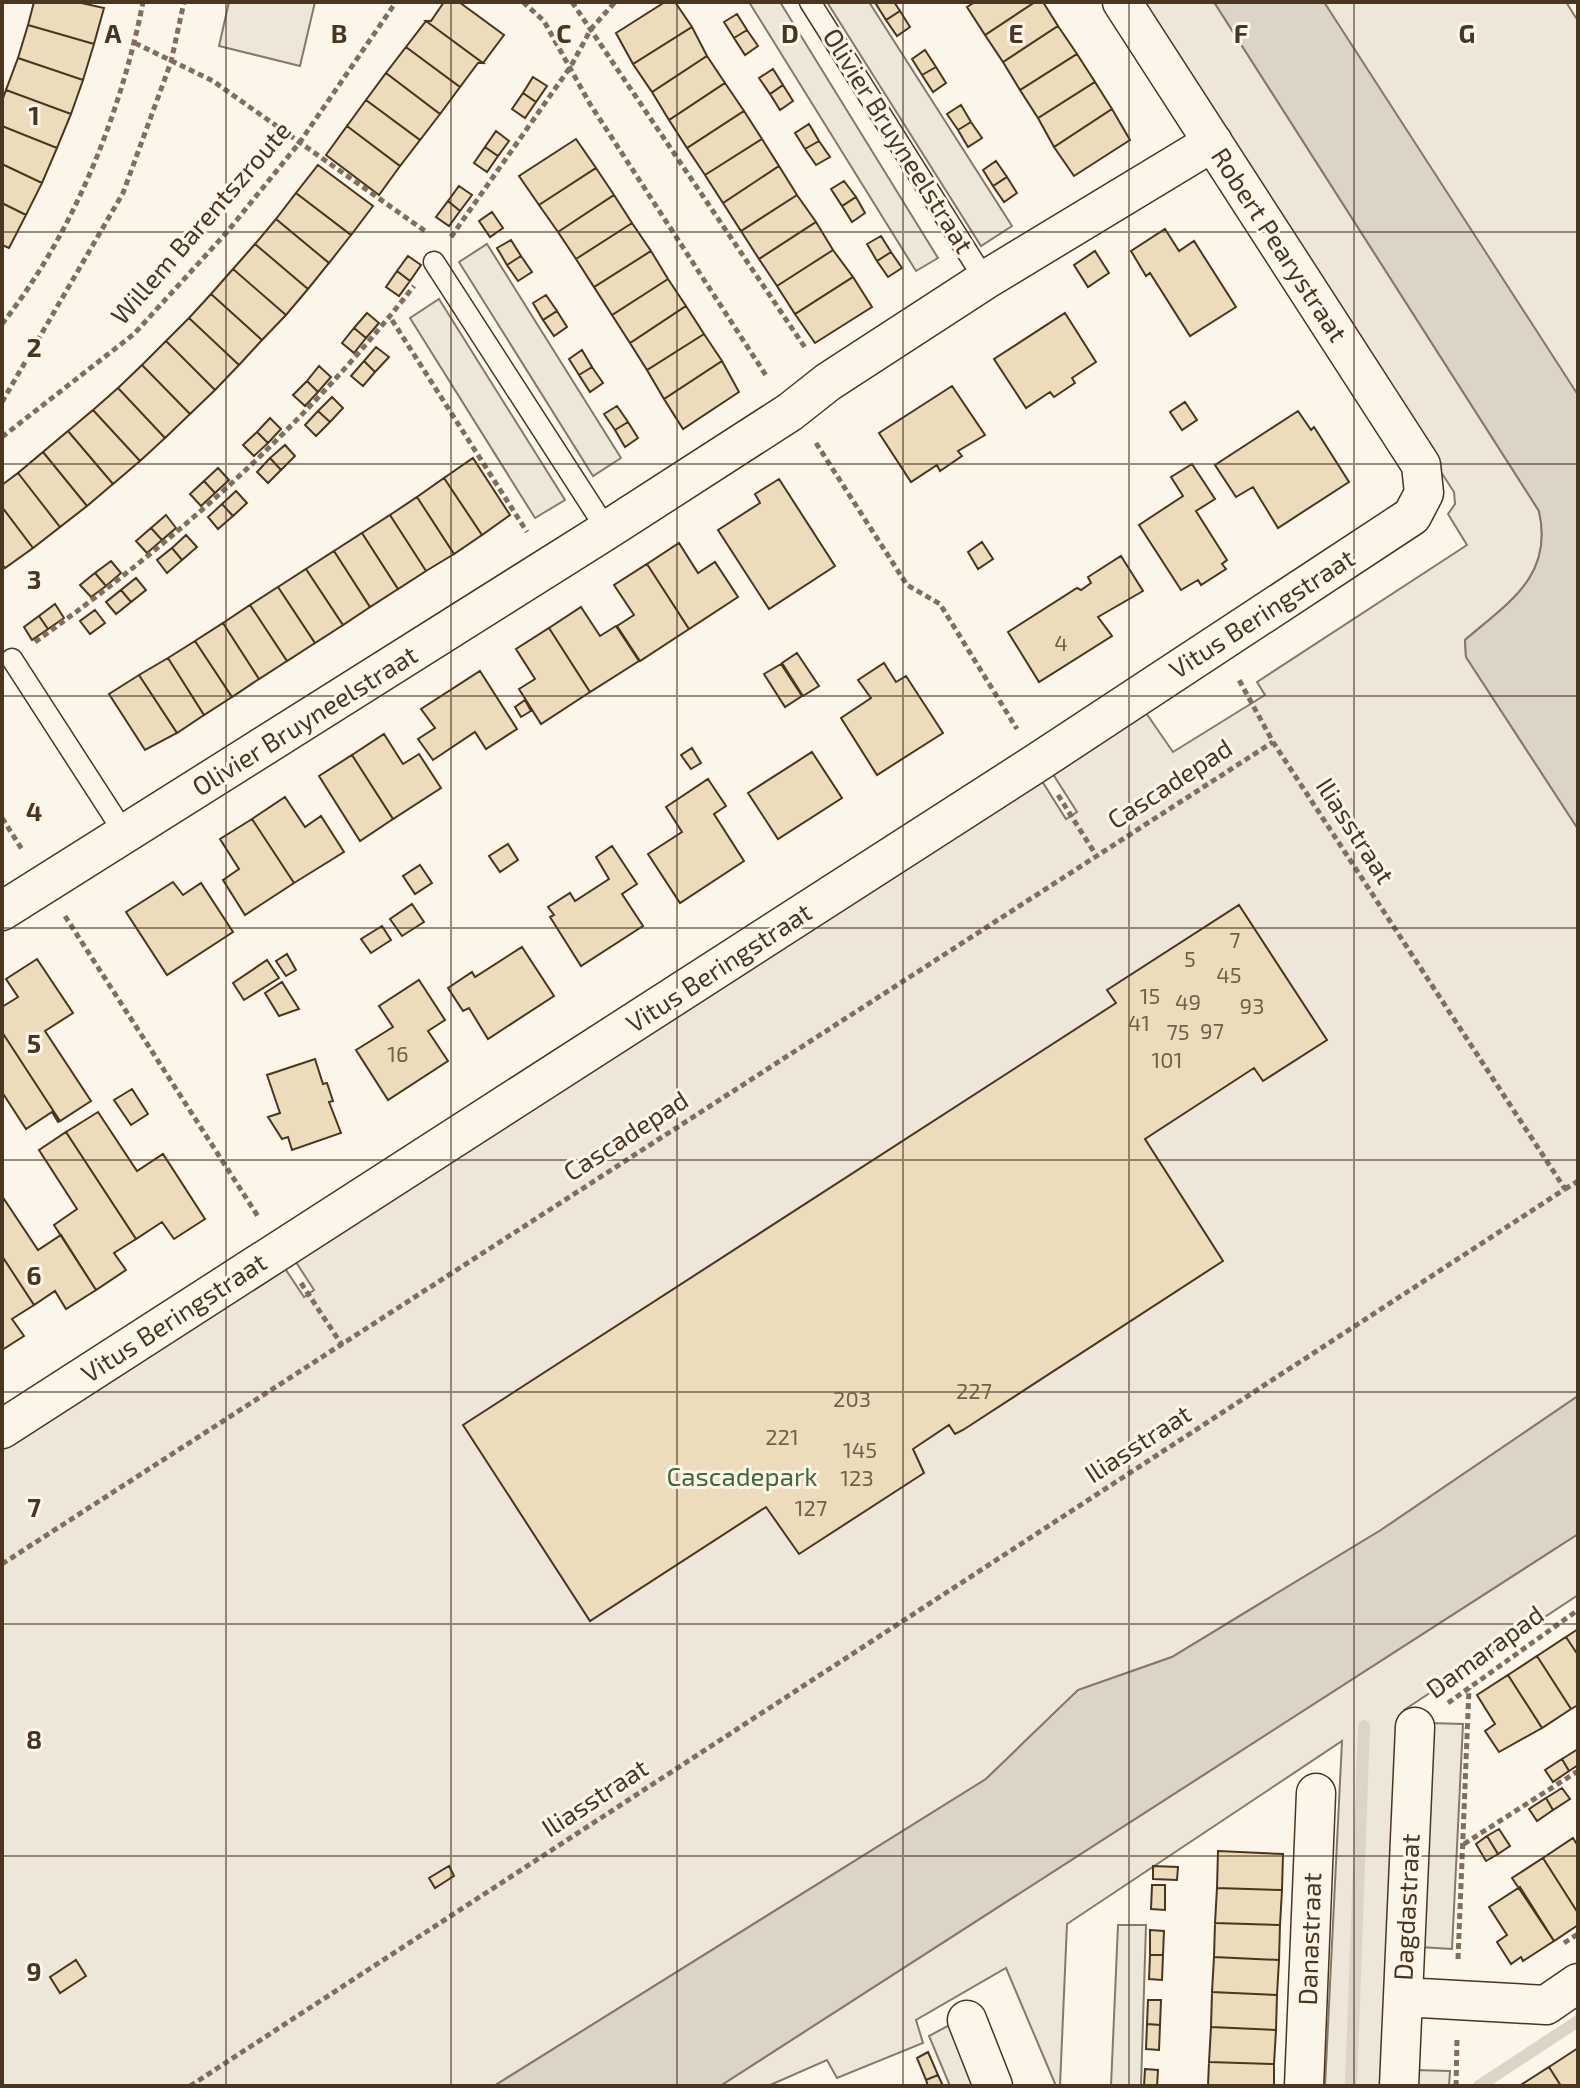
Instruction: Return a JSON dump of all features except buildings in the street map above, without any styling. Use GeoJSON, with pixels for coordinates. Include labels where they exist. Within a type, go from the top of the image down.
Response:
{"type":"FeatureCollection","features":[{"type":"Feature","properties":{"kind":"street","name":"Robert Pearystraat"},"geometry":{"type":"LineString","coordinates":[[1122,2],[1421,465],[1424,493]]}},
{"type":"Feature","properties":{"kind":"street","name":"Olivier Bruyneelstraat"},"geometry":{"type":"LineString","coordinates":[[2,911],[607,530],[790,412],[828,382],[985,280],[1213,142]]}},
{"type":"Feature","properties":{"kind":"street","name":"Vitus Beringstraat"},"geometry":{"type":"LineString","coordinates":[[2,1429],[1038,762],[1412,516],[1424,493]]}},
{"type":"Feature","properties":{"kind":"street","name":"Dagdastraat"},"geometry":{"type":"LineString","coordinates":[[1399,2086],[1415,1727]]}},
{"type":"Feature","properties":{"kind":"street","name":"Danastraat"},"geometry":{"type":"LineString","coordinates":[[1304,2086],[1316,1793]]}},
{"type":"Feature","properties":{"kind":"street"},"geometry":{"type":"LineString","coordinates":[[1403,1997],[1546,2005],[1578,1983]]}},
{"type":"Feature","properties":{"kind":"street"},"geometry":{"type":"LineString","coordinates":[[967,2020],[993,2086]]}},
{"type":"Feature","properties":{"kind":"lane","name":"Olivier Bruyneelstraat"},"geometry":{"type":"LineString","coordinates":[[810,2],[985,280]]}},
{"type":"Feature","properties":{"kind":"lane"},"geometry":{"type":"LineString","coordinates":[[439,254],[607,530]]}},
{"type":"Feature","properties":{"kind":"lane"},"geometry":{"type":"LineString","coordinates":[[12,659],[125,834]]}},
{"type":"Feature","properties":{"kind":"path"},"geometry":{"type":"LineString","coordinates":[[2,324],[30,289],[75,203],[135,43],[143,2]]}},
{"type":"Feature","properties":{"kind":"path"},"geometry":{"type":"LineString","coordinates":[[2,402],[123,193],[171,62],[184,2]]}},
{"type":"Feature","properties":{"kind":"path","name":"Willem Barentszroute"},"geometry":{"type":"LineString","coordinates":[[2,437],[134,334],[227,232],[300,142],[396,2]]}},
{"type":"Feature","properties":{"kind":"path"},"geometry":{"type":"LineString","coordinates":[[523,2],[544,21],[590,104],[790,412],[810,434],[907,585],[940,604],[1096,855]]}},
{"type":"Feature","properties":{"kind":"path"},"geometry":{"type":"LineString","coordinates":[[572,2],[828,382]]}},
{"type":"Feature","properties":{"kind":"path"},"geometry":{"type":"LineString","coordinates":[[12,659],[126,577],[214,503],[352,365],[439,254],[571,66],[591,29],[615,2]]}},
{"type":"Feature","properties":{"kind":"path"},"geometry":{"type":"LineString","coordinates":[[135,43],[213,81],[300,142],[439,254]]}},
{"type":"Feature","properties":{"kind":"path"},"geometry":{"type":"LineString","coordinates":[[392,320],[549,566]]}},
{"type":"Feature","properties":{"kind":"path","name":"Iliasstraat"},"geometry":{"type":"LineString","coordinates":[[190,2086],[1565,1189],[1273,742],[1219,642]]}},
{"type":"Feature","properties":{"kind":"path","name":"Cascadepad"},"geometry":{"type":"LineString","coordinates":[[2,1564],[1273,742]]}},
{"type":"Feature","properties":{"kind":"path"},"geometry":{"type":"LineString","coordinates":[[2,818],[342,1345]]}},
{"type":"Feature","properties":{"kind":"path"},"geometry":{"type":"LineString","coordinates":[[1565,1189],[1578,1181]]}},
{"type":"Feature","properties":{"kind":"path","name":"Damarapad"},"geometry":{"type":"LineString","coordinates":[[1415,1727],[1578,1610]]}},
{"type":"Feature","properties":{"kind":"path"},"geometry":{"type":"LineString","coordinates":[[1458,1967],[1469,1688]]}},
{"type":"Feature","properties":{"kind":"path"},"geometry":{"type":"LineString","coordinates":[[1463,1845],[1578,1771]]}},
{"type":"Feature","properties":{"kind":"path"},"geometry":{"type":"LineString","coordinates":[[1553,1950],[1578,1934]]}},
{"type":"Feature","properties":{"kind":"green space"},"geometry":{"type":"Polygon","coordinates":[[[229,2],[315,2],[300,66],[219,46],[229,2]]]}},
{"type":"Feature","properties":{"kind":"green space","name":"Cascadepark"},"geometry":{"type":"Polygon","coordinates":[[[1136,2],[1214,2],[1539,511],[1542,534],[1534,571],[1511,600],[1465,640],[1466,657],[1578,829],[1578,1396],[1381,1530],[1172,1657],[1078,1690],[986,1779],[494,2086],[2,2086],[2,1448],[284,1267],[304,1297],[314,1290],[294,1259],[1040,778],[1066,819],[1077,812],[1051,771],[1144,710],[1173,752],[1265,695],[1257,682],[1467,545],[1448,514],[1455,504],[1454,492],[1136,2]]]}},
{"type":"Feature","properties":{"kind":"green space"},"geometry":{"type":"Polygon","coordinates":[[[1323,2],[1566,2],[1578,21],[1578,396],[1323,2]]]}},
{"type":"Feature","properties":{"kind":"green space"},"geometry":{"type":"Polygon","coordinates":[[[1578,1534],[1578,1595],[1404,1710],[1385,2086],[1325,2086],[1342,1741],[1067,1924],[1060,2086],[1056,2086],[1006,1968],[916,2020],[923,2043],[837,2078],[827,2060],[768,2086],[720,2086],[1578,1534]]]}},
{"type":"Feature","properties":{"kind":"shaded area"},"geometry":{"type":"Polygon","coordinates":[[[749,2],[780,2],[938,258],[916,271],[749,2]]]}},
{"type":"Feature","properties":{"kind":"shaded area"},"geometry":{"type":"Polygon","coordinates":[[[827,2],[869,2],[1012,226],[981,246],[827,2]]]}},
{"type":"Feature","properties":{"kind":"shaded area"},"geometry":{"type":"Polygon","coordinates":[[[1214,2],[1324,2],[1578,395],[1578,829],[1466,657],[1465,640],[1511,600],[1534,571],[1542,534],[1539,511],[1214,2]]]}},
{"type":"Feature","properties":{"kind":"shaded area"},"geometry":{"type":"Polygon","coordinates":[[[487,244],[621,458],[593,476],[459,262],[487,244]]]}},
{"type":"Feature","properties":{"kind":"shaded area"},"geometry":{"type":"Polygon","coordinates":[[[439,299],[565,500],[535,518],[410,318],[439,299]]]}},
{"type":"Feature","properties":{"kind":"shaded area"},"geometry":{"type":"Polygon","coordinates":[[[1578,1396],[1578,1534],[720,2086],[494,2086],[986,1779],[1078,1690],[1172,1657],[1381,1530],[1578,1396]]]}},
{"type":"Feature","properties":{"kind":"shaded area"},"geometry":{"type":"Polygon","coordinates":[[[1430,1723],[1463,1724],[1452,1949],[1419,1947],[1430,1723]]]}},
{"type":"Feature","properties":{"kind":"shaded area"},"geometry":{"type":"Polygon","coordinates":[[[1118,1925],[1146,1925],[1141,2086],[1111,2086],[1118,1925]]]}},
{"type":"Feature","properties":{"kind":"shaded area"},"geometry":{"type":"Polygon","coordinates":[[[959,2020],[985,2086],[950,2086],[929,2036],[959,2020]]]}},
{"type":"Feature","properties":{"kind":"shaded area"},"geometry":{"type":"Polygon","coordinates":[[[1414,2070],[1450,2071],[1449,2086],[1414,2086],[1414,2070]]]}},
{"type":"Feature","properties":{"kind":"waterway"},"geometry":{"type":"LineString","coordinates":[[1351,2086],[1364,1726]]}},
{"type":"Feature","properties":{"kind":"waterway"},"geometry":{"type":"LineString","coordinates":[[1479,2086],[1578,2021]]}}]}
